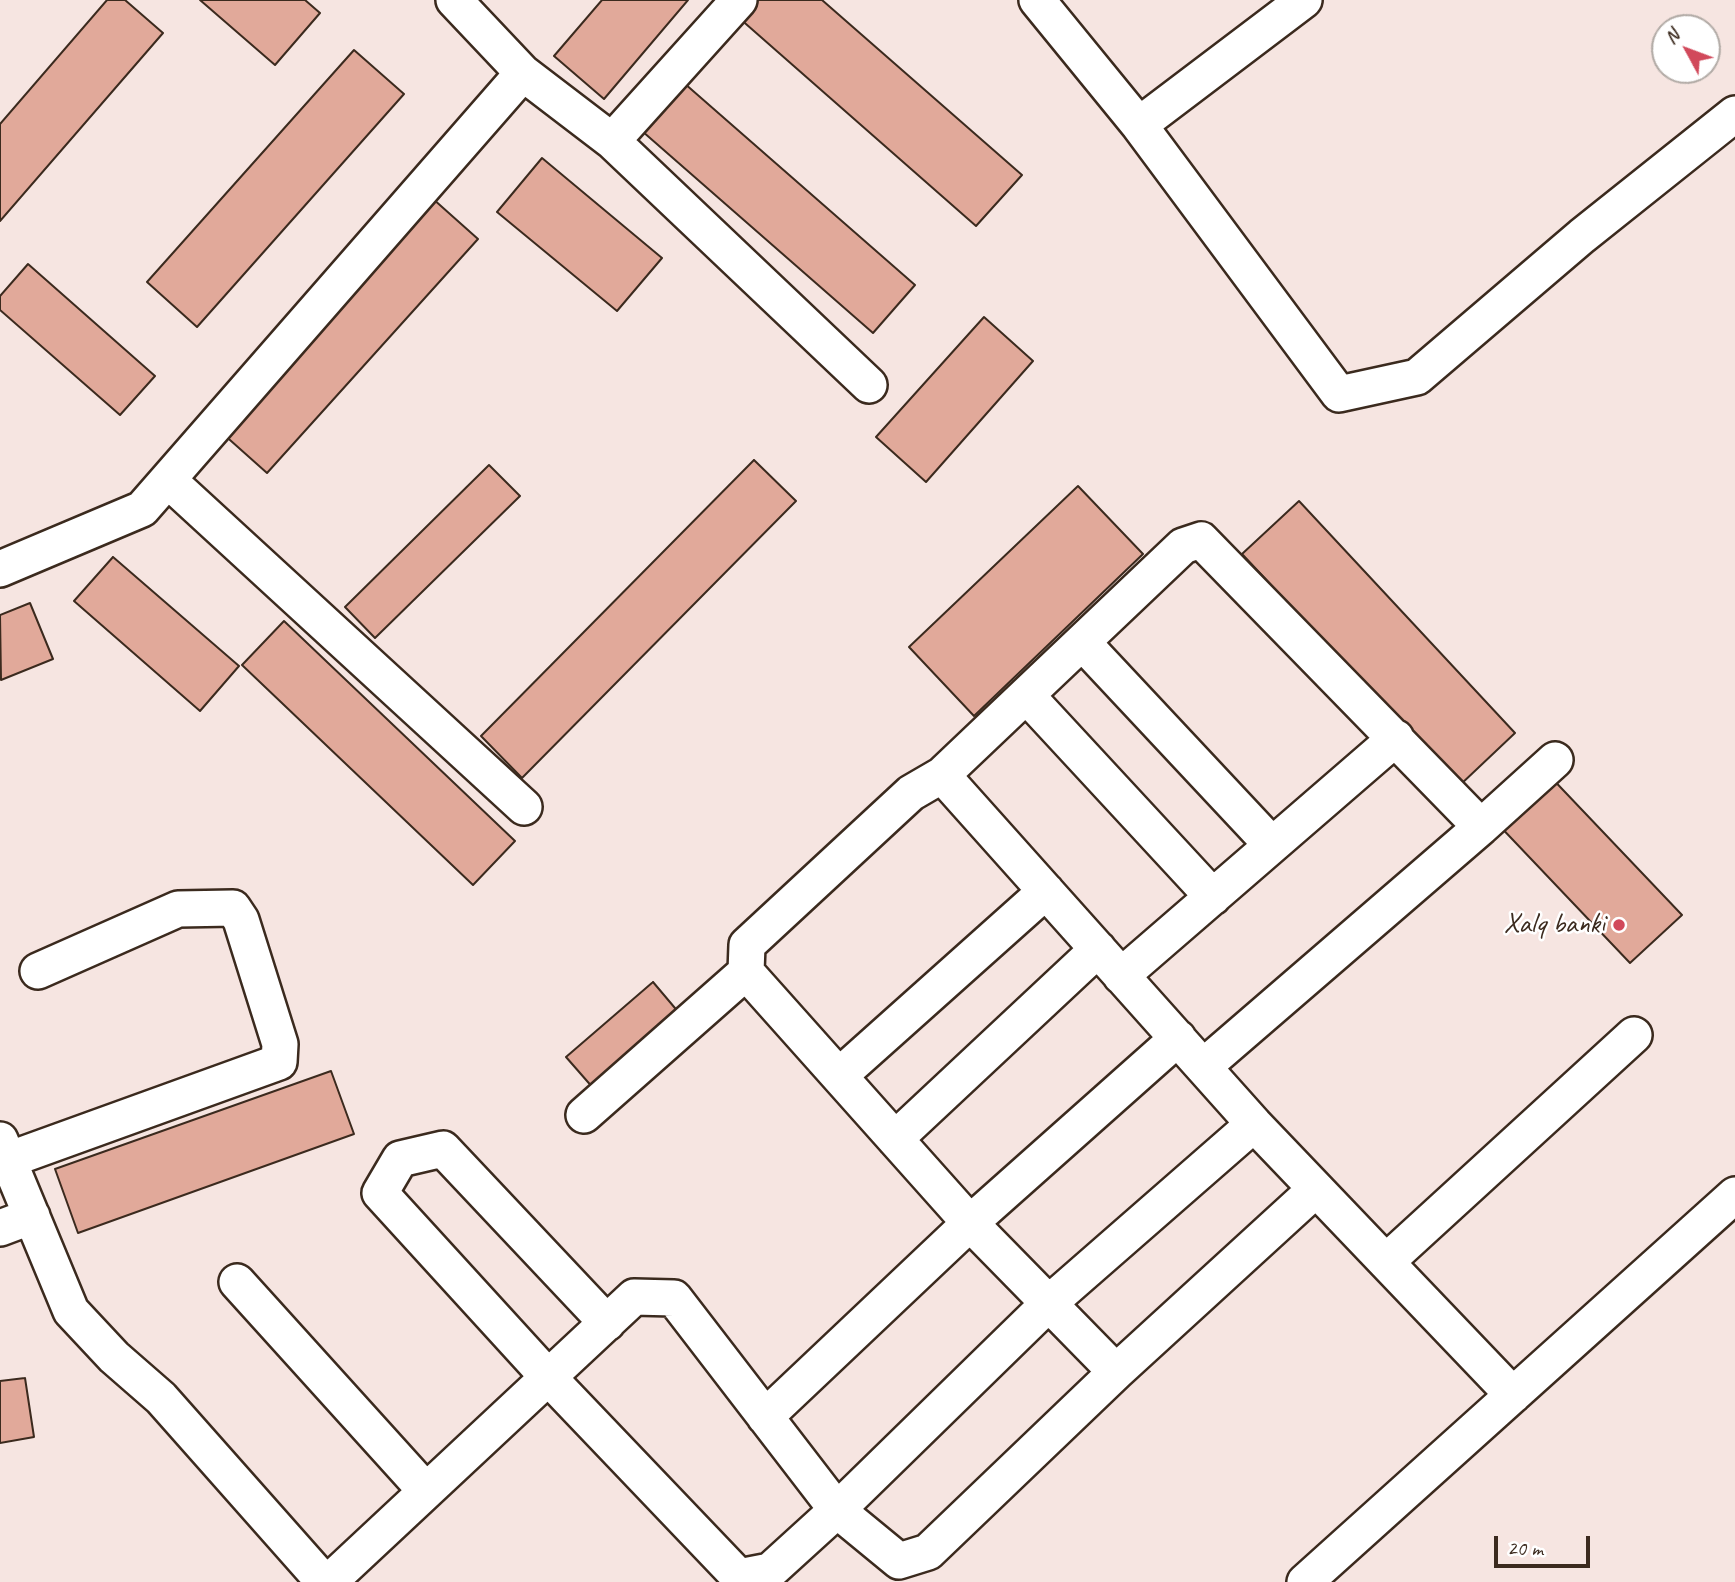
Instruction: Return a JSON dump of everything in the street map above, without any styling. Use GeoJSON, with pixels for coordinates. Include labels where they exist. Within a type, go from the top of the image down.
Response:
{"type":"FeatureCollection","features":[{"type":"Feature","properties":{"kind":"street"},"geometry":{"type":"LineString","coordinates":[[454,0],[523,73],[612,141],[869,385]]}},
{"type":"Feature","properties":{"kind":"street"},"geometry":{"type":"LineString","coordinates":[[612,141],[739,0]]}},
{"type":"Feature","properties":{"kind":"street"},"geometry":{"type":"LineString","coordinates":[[1037,0],[1139,125],[1339,394],[1417,377],[1582,236],[1735,114]]}},
{"type":"Feature","properties":{"kind":"street"},"geometry":{"type":"LineString","coordinates":[[1139,125],[1304,0]]}},
{"type":"Feature","properties":{"kind":"street"},"geometry":{"type":"LineString","coordinates":[[0,569],[142,509],[523,73]]}},
{"type":"Feature","properties":{"kind":"street"},"geometry":{"type":"LineString","coordinates":[[168,480],[524,807]]}},
{"type":"Feature","properties":{"kind":"street"},"geometry":{"type":"LineString","coordinates":[[1116,1372],[970,1223],[746,972],[747,944],[911,793],[942,775],[1183,546],[1201,540],[1481,827]]}},
{"type":"Feature","properties":{"kind":"street"},"geometry":{"type":"LineString","coordinates":[[1082,642],[1272,845]]}},
{"type":"Feature","properties":{"kind":"street"},"geometry":{"type":"LineString","coordinates":[[1026,695],[1213,897]]}},
{"type":"Feature","properties":{"kind":"street"},"geometry":{"type":"LineString","coordinates":[[1121,976],[1396,738]]}},
{"type":"Feature","properties":{"kind":"street"},"geometry":{"type":"LineString","coordinates":[[1203,1067],[1555,760]]}},
{"type":"Feature","properties":{"kind":"street"},"geometry":{"type":"LineString","coordinates":[[942,775],[1254,1124],[1513,1395]]}},
{"type":"Feature","properties":{"kind":"street"},"geometry":{"type":"LineString","coordinates":[[839,1076],[1046,891]]}},
{"type":"Feature","properties":{"kind":"street"},"geometry":{"type":"LineString","coordinates":[[38,971],[178,909],[233,908],[241,920],[280,1044],[279,1062],[4,1150],[16,1222],[71,1311],[114,1357],[161,1398],[324,1582]]}},
{"type":"Feature","properties":{"kind":"street"},"geometry":{"type":"LineString","coordinates":[[895,1139],[1098,949]]}},
{"type":"Feature","properties":{"kind":"street"},"geometry":{"type":"LineString","coordinates":[[584,1115],[746,972]]}},
{"type":"Feature","properties":{"kind":"street"},"geometry":{"type":"LineString","coordinates":[[1386,1262],[1634,1035]]}},
{"type":"Feature","properties":{"kind":"street"},"geometry":{"type":"LineString","coordinates":[[765,1417],[970,1223],[1178,1038]]}},
{"type":"Feature","properties":{"kind":"street"},"geometry":{"type":"LineString","coordinates":[[607,1323],[443,1149],[400,1159],[380,1193],[548,1377],[739,1577],[770,1572],[1048,1304],[1254,1124]]}},
{"type":"Feature","properties":{"kind":"street"},"geometry":{"type":"LineString","coordinates":[[329,1582],[634,1297],[674,1298],[837,1510],[899,1561],[928,1552],[1116,1372],[1316,1189]]}},
{"type":"Feature","properties":{"kind":"street"},"geometry":{"type":"LineString","coordinates":[[1305,1582],[1735,1195]]}},
{"type":"Feature","properties":{"kind":"street"},"geometry":{"type":"LineString","coordinates":[[237,1282],[426,1491]]}},
{"type":"Feature","properties":{"kind":"building"},"geometry":{"type":"Polygon","coordinates":[[[107,0],[125,0],[163,33],[0,221],[0,124],[107,0]]]}},
{"type":"Feature","properties":{"kind":"building"},"geometry":{"type":"Polygon","coordinates":[[[200,0],[305,0],[320,13],[275,65],[200,0]]]}},
{"type":"Feature","properties":{"kind":"building"},"geometry":{"type":"Polygon","coordinates":[[[602,0],[688,0],[604,99],[554,56],[602,0]]]}},
{"type":"Feature","properties":{"kind":"building"},"geometry":{"type":"Polygon","coordinates":[[[753,0],[822,0],[1022,175],[976,226],[738,17],[753,0]]]}},
{"type":"Feature","properties":{"kind":"building"},"geometry":{"type":"Polygon","coordinates":[[[354,50],[404,94],[197,327],[147,282],[354,50]]]}},
{"type":"Feature","properties":{"kind":"building"},"geometry":{"type":"Polygon","coordinates":[[[684,83],[915,285],[873,333],[642,131],[684,83]]]}},
{"type":"Feature","properties":{"kind":"building"},"geometry":{"type":"Polygon","coordinates":[[[542,158],[662,258],[617,311],[497,212],[542,158]]]}},
{"type":"Feature","properties":{"kind":"building"},"geometry":{"type":"Polygon","coordinates":[[[432,198],[478,239],[267,473],[221,432],[432,198]]]}},
{"type":"Feature","properties":{"kind":"building"},"geometry":{"type":"Polygon","coordinates":[[[28,264],[155,376],[120,415],[0,310],[0,296],[28,264]]]}},
{"type":"Feature","properties":{"kind":"building"},"geometry":{"type":"Polygon","coordinates":[[[984,317],[1033,361],[926,482],[876,437],[984,317]]]}},
{"type":"Feature","properties":{"kind":"building"},"geometry":{"type":"Polygon","coordinates":[[[754,460],[796,501],[522,778],[481,736],[754,460]]]}},
{"type":"Feature","properties":{"kind":"building"},"geometry":{"type":"Polygon","coordinates":[[[489,465],[520,496],[375,638],[345,607],[489,465]]]}},
{"type":"Feature","properties":{"kind":"building"},"geometry":{"type":"Polygon","coordinates":[[[1078,486],[1143,554],[974,716],[909,647],[1078,486]]]}},
{"type":"Feature","properties":{"kind":"building"},"geometry":{"type":"Polygon","coordinates":[[[1299,501],[1515,733],[1459,786],[1242,554],[1299,501]]]}},
{"type":"Feature","properties":{"kind":"building"},"geometry":{"type":"Polygon","coordinates":[[[113,557],[239,666],[200,711],[74,601],[113,557]]]}},
{"type":"Feature","properties":{"kind":"building"},"geometry":{"type":"Polygon","coordinates":[[[30,603],[53,659],[1,680],[0,615],[30,603]]]}},
{"type":"Feature","properties":{"kind":"building"},"geometry":{"type":"Polygon","coordinates":[[[284,621],[515,841],[473,885],[242,665],[284,621]]]}},
{"type":"Feature","properties":{"kind":"building"},"geometry":{"type":"Polygon","coordinates":[[[1545,771],[1682,915],[1630,963],[1494,820],[1545,771]]]}},
{"type":"Feature","properties":{"kind":"building"},"geometry":{"type":"Polygon","coordinates":[[[653,982],[680,1014],[594,1089],[566,1057],[653,982]]]}},
{"type":"Feature","properties":{"kind":"building"},"geometry":{"type":"Polygon","coordinates":[[[331,1071],[354,1134],[78,1233],[55,1169],[331,1071]]]}},
{"type":"Feature","properties":{"kind":"building"},"geometry":{"type":"Polygon","coordinates":[[[25,1378],[34,1437],[0,1443],[0,1381],[25,1378]]]}},
{"type":"Feature","properties":{"kind":"place","name":"Xalq banki"},"geometry":{"type":"Point","coordinates":[1619,925]}}]}
